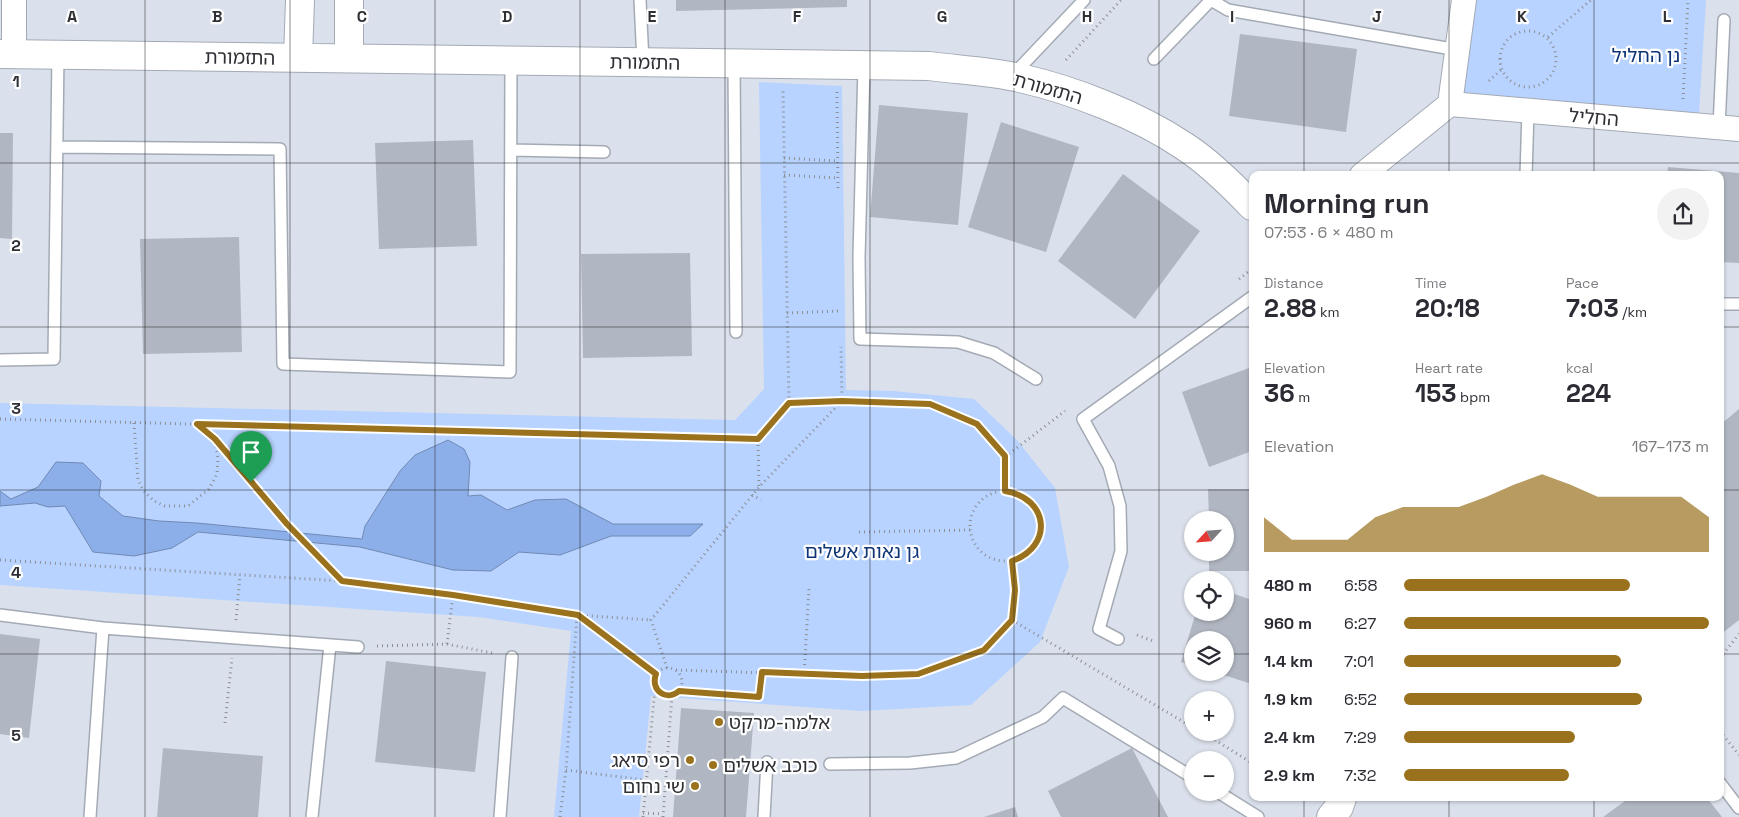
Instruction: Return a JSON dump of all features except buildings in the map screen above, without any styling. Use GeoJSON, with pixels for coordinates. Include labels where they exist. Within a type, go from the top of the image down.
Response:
{"type":"FeatureCollection","features":[{"type":"Feature","properties":{"kind":"street"},"geometry":{"type":"LineString","coordinates":[[7,54],[14,0]]}},
{"type":"Feature","properties":{"kind":"street"},"geometry":{"type":"LineString","coordinates":[[298,58],[300,0]]}},
{"type":"Feature","properties":{"kind":"street"},"geometry":{"type":"LineString","coordinates":[[349,0],[349,58]]}},
{"type":"Feature","properties":{"kind":"street"},"geometry":{"type":"LineString","coordinates":[[1367,171],[1450,104],[1464,0]]}},
{"type":"Feature","properties":{"kind":"street","name":"התזמורת"},"geometry":{"type":"LineString","coordinates":[[7,54],[929,66],[1012,76],[1099,102],[1139,121],[1184,146],[1232,185],[1249,203]]}},
{"type":"Feature","properties":{"kind":"street","name":"החליל"},"geometry":{"type":"LineString","coordinates":[[1450,104],[1729,128]]}},
{"type":"Feature","properties":{"kind":"lane"},"geometry":{"type":"LineString","coordinates":[[640,0],[643,62]]}},
{"type":"Feature","properties":{"kind":"lane"},"geometry":{"type":"LineString","coordinates":[[1012,76],[1084,0]]}},
{"type":"Feature","properties":{"kind":"lane"},"geometry":{"type":"LineString","coordinates":[[1154,59],[1211,0],[1228,10],[1458,50]]}},
{"type":"Feature","properties":{"kind":"lane"},"geometry":{"type":"LineString","coordinates":[[1724,20],[1729,128]]}},
{"type":"Feature","properties":{"kind":"lane"},"geometry":{"type":"LineString","coordinates":[[0,360],[54,359],[58,54]]}},
{"type":"Feature","properties":{"kind":"lane"},"geometry":{"type":"LineString","coordinates":[[57,147],[280,149],[283,364],[510,372],[511,60]]}},
{"type":"Feature","properties":{"kind":"lane"},"geometry":{"type":"LineString","coordinates":[[734,64],[736,332]]}},
{"type":"Feature","properties":{"kind":"lane"},"geometry":{"type":"LineString","coordinates":[[864,66],[859,257],[860,339],[958,342],[994,353],[1036,378]]}},
{"type":"Feature","properties":{"kind":"lane"},"geometry":{"type":"LineString","coordinates":[[1526,171],[1528,111]]}},
{"type":"Feature","properties":{"kind":"lane"},"geometry":{"type":"LineString","coordinates":[[511,150],[604,152]]}},
{"type":"Feature","properties":{"kind":"lane"},"geometry":{"type":"LineString","coordinates":[[1118,638],[1099,629],[1121,551],[1120,506],[1108,466],[1083,419],[1249,299]]}},
{"type":"Feature","properties":{"kind":"lane"},"geometry":{"type":"LineString","coordinates":[[1724,304],[1739,304]]}},
{"type":"Feature","properties":{"kind":"lane"},"geometry":{"type":"LineString","coordinates":[[0,615],[103,628],[358,647]]}},
{"type":"Feature","properties":{"kind":"lane"},"geometry":{"type":"LineString","coordinates":[[90,817],[103,628]]}},
{"type":"Feature","properties":{"kind":"lane"},"geometry":{"type":"LineString","coordinates":[[312,817],[330,645]]}},
{"type":"Feature","properties":{"kind":"lane"},"geometry":{"type":"LineString","coordinates":[[500,817],[512,657]]}},
{"type":"Feature","properties":{"kind":"lane"},"geometry":{"type":"LineString","coordinates":[[830,764],[910,763],[956,758],[1044,717],[1063,698],[1184,772]]}},
{"type":"Feature","properties":{"kind":"lane"},"geometry":{"type":"LineString","coordinates":[[764,817],[767,762]]}},
{"type":"Feature","properties":{"kind":"lane"},"geometry":{"type":"LineString","coordinates":[[1724,788],[1739,808]]}},
{"type":"Feature","properties":{"kind":"lane"},"geometry":{"type":"LineString","coordinates":[[1232,801],[1258,817]]}},
{"type":"Feature","properties":{"kind":"path"},"geometry":{"type":"LineString","coordinates":[[1043,85],[1121,0]]}},
{"type":"Feature","properties":{"kind":"path"},"geometry":{"type":"LineString","coordinates":[[1548,37],[1591,0]]}},
{"type":"Feature","properties":{"kind":"path"},"geometry":{"type":"LineString","coordinates":[[1683,100],[1688,0]]}},
{"type":"Feature","properties":{"kind":"path"},"geometry":{"type":"LineString","coordinates":[[1530,30],[1540,32],[1548,37],[1554,45],[1556,63],[1554,72],[1548,79],[1540,85],[1522,87],[1506,77],[1500,60],[1501,50],[1505,42],[1512,35],[1520,31],[1530,30]]}},
{"type":"Feature","properties":{"kind":"path"},"geometry":{"type":"LineString","coordinates":[[759,487],[758,439],[789,403],[782,64]]}},
{"type":"Feature","properties":{"kind":"path"},"geometry":{"type":"LineString","coordinates":[[784,158],[838,160]]}},
{"type":"Feature","properties":{"kind":"path"},"geometry":{"type":"LineString","coordinates":[[784,175],[838,178]]}},
{"type":"Feature","properties":{"kind":"path"},"geometry":{"type":"LineString","coordinates":[[787,313],[840,311]]}},
{"type":"Feature","properties":{"kind":"path"},"geometry":{"type":"LineString","coordinates":[[789,403],[842,401],[930,404],[977,424],[1005,456],[1005,491]]}},
{"type":"Feature","properties":{"kind":"path"},"geometry":{"type":"LineString","coordinates":[[651,620],[759,487],[842,401]]}},
{"type":"Feature","properties":{"kind":"path"},"geometry":{"type":"LineString","coordinates":[[0,419],[758,439]]}},
{"type":"Feature","properties":{"kind":"path"},"geometry":{"type":"LineString","coordinates":[[134,422],[138,480],[143,490],[154,501],[165,506],[188,506],[209,490],[217,474],[218,460],[215,439]]}},
{"type":"Feature","properties":{"kind":"path"},"geometry":{"type":"LineString","coordinates":[[197,424],[215,439],[287,524],[342,581]]}},
{"type":"Feature","properties":{"kind":"path"},"geometry":{"type":"LineString","coordinates":[[1005,491],[1017,493],[1035,507],[1041,529],[1038,540],[1032,549],[1023,557],[1012,561],[990,558],[981,551],[974,541],[970,530],[971,518],[984,498],[994,493],[1005,491]]}},
{"type":"Feature","properties":{"kind":"path"},"geometry":{"type":"LineString","coordinates":[[752,496],[761,500]]}},
{"type":"Feature","properties":{"kind":"path"},"geometry":{"type":"LineString","coordinates":[[859,532],[970,530]]}},
{"type":"Feature","properties":{"kind":"path"},"geometry":{"type":"LineString","coordinates":[[0,560],[342,581],[453,595],[578,615],[651,620]]}},
{"type":"Feature","properties":{"kind":"path"},"geometry":{"type":"LineString","coordinates":[[656,674],[667,668],[676,670],[804,675],[862,676],[918,674],[984,650],[1012,620],[1015,590],[1012,561]]}},
{"type":"Feature","properties":{"kind":"path"},"geometry":{"type":"LineString","coordinates":[[804,675],[809,589]]}},
{"type":"Feature","properties":{"kind":"path"},"geometry":{"type":"LineString","coordinates":[[448,644],[453,595]]}},
{"type":"Feature","properties":{"kind":"path"},"geometry":{"type":"LineString","coordinates":[[578,615],[656,674]]}},
{"type":"Feature","properties":{"kind":"path"},"geometry":{"type":"LineString","coordinates":[[560,817],[566,770],[578,615]]}},
{"type":"Feature","properties":{"kind":"path"},"geometry":{"type":"LineString","coordinates":[[651,620],[667,668]]}},
{"type":"Feature","properties":{"kind":"path"},"geometry":{"type":"LineString","coordinates":[[1012,620],[1184,722]]}},
{"type":"Feature","properties":{"kind":"path"},"geometry":{"type":"LineString","coordinates":[[1724,653],[1739,634]]}},
{"type":"Feature","properties":{"kind":"path"},"geometry":{"type":"LineString","coordinates":[[358,647],[448,644],[512,657]]}},
{"type":"Feature","properties":{"kind":"path"},"geometry":{"type":"LineString","coordinates":[[655,688],[662,695],[672,696],[679,691],[681,677],[676,670]]}},
{"type":"Feature","properties":{"kind":"path"},"geometry":{"type":"LineString","coordinates":[[679,691],[759,697],[762,672]]}},
{"type":"Feature","properties":{"kind":"path"},"geometry":{"type":"LineString","coordinates":[[656,674],[643,815],[663,816],[672,696]]}},
{"type":"Feature","properties":{"kind":"path"},"geometry":{"type":"LineString","coordinates":[[1724,736],[1739,755]]}},
{"type":"Feature","properties":{"kind":"path"},"geometry":{"type":"LineString","coordinates":[[1217,741],[1249,761]]}},
{"type":"Feature","properties":{"kind":"path"},"geometry":{"type":"LineString","coordinates":[[566,770],[645,780]]}},
{"type":"Feature","properties":{"kind":"green space","name":"נן החליל"},"geometry":{"type":"Polygon","coordinates":[[[1472,0],[1706,0],[1699,114],[1458,96],[1472,0]]]}},
{"type":"Feature","properties":{"kind":"green space","name":"גן נאות אשלים"},"geometry":{"type":"Polygon","coordinates":[[[759,82],[842,86],[846,390],[893,391],[974,399],[1017,440],[1055,488],[1069,567],[1040,642],[971,705],[861,711],[651,696],[639,817],[554,817],[571,631],[478,617],[0,585],[0,403],[735,420],[764,389],[759,82]]]}},
{"type":"Feature","properties":{"kind":"shaded area"},"geometry":{"type":"Polygon","coordinates":[[[448,440],[464,449],[470,462],[468,496],[481,495],[507,510],[535,500],[566,499],[613,524],[703,524],[690,536],[611,536],[560,555],[519,552],[491,571],[453,570],[360,547],[198,532],[172,548],[134,556],[93,552],[65,506],[48,507],[35,503],[0,506],[0,491],[11,499],[38,487],[56,462],[83,463],[101,481],[99,496],[123,516],[159,521],[362,539],[365,526],[400,471],[415,455],[448,440]]]}},
{"type":"Feature","properties":{"kind":"place","name":"אלמה-מרקט"},"geometry":{"type":"Point","coordinates":[719,722]}},
{"type":"Feature","properties":{"kind":"place","name":"רפי סיאג"},"geometry":{"type":"Point","coordinates":[690,760]}},
{"type":"Feature","properties":{"kind":"place","name":"כוכב אשלים"},"geometry":{"type":"Point","coordinates":[713,765]}},
{"type":"Feature","properties":{"kind":"place","name":"שי נחום"},"geometry":{"type":"Point","coordinates":[695,786]}},
{"type":"Feature","properties":{"kind":"route"},"geometry":{"type":"LineString","coordinates":[[842,401],[930,404],[977,424],[1005,456],[1005,491],[1017,493],[1028,499],[1035,507],[1041,529],[1038,540],[1032,549],[1023,557],[1012,561],[1015,590],[1012,620],[984,650],[918,674],[862,676],[762,672],[759,697],[679,691],[672,696],[667,696],[662,695],[655,688],[654,679],[656,674],[578,615],[453,595],[342,581],[287,524],[251,482],[215,439],[197,424],[758,439],[789,403],[842,401]]}}]}
